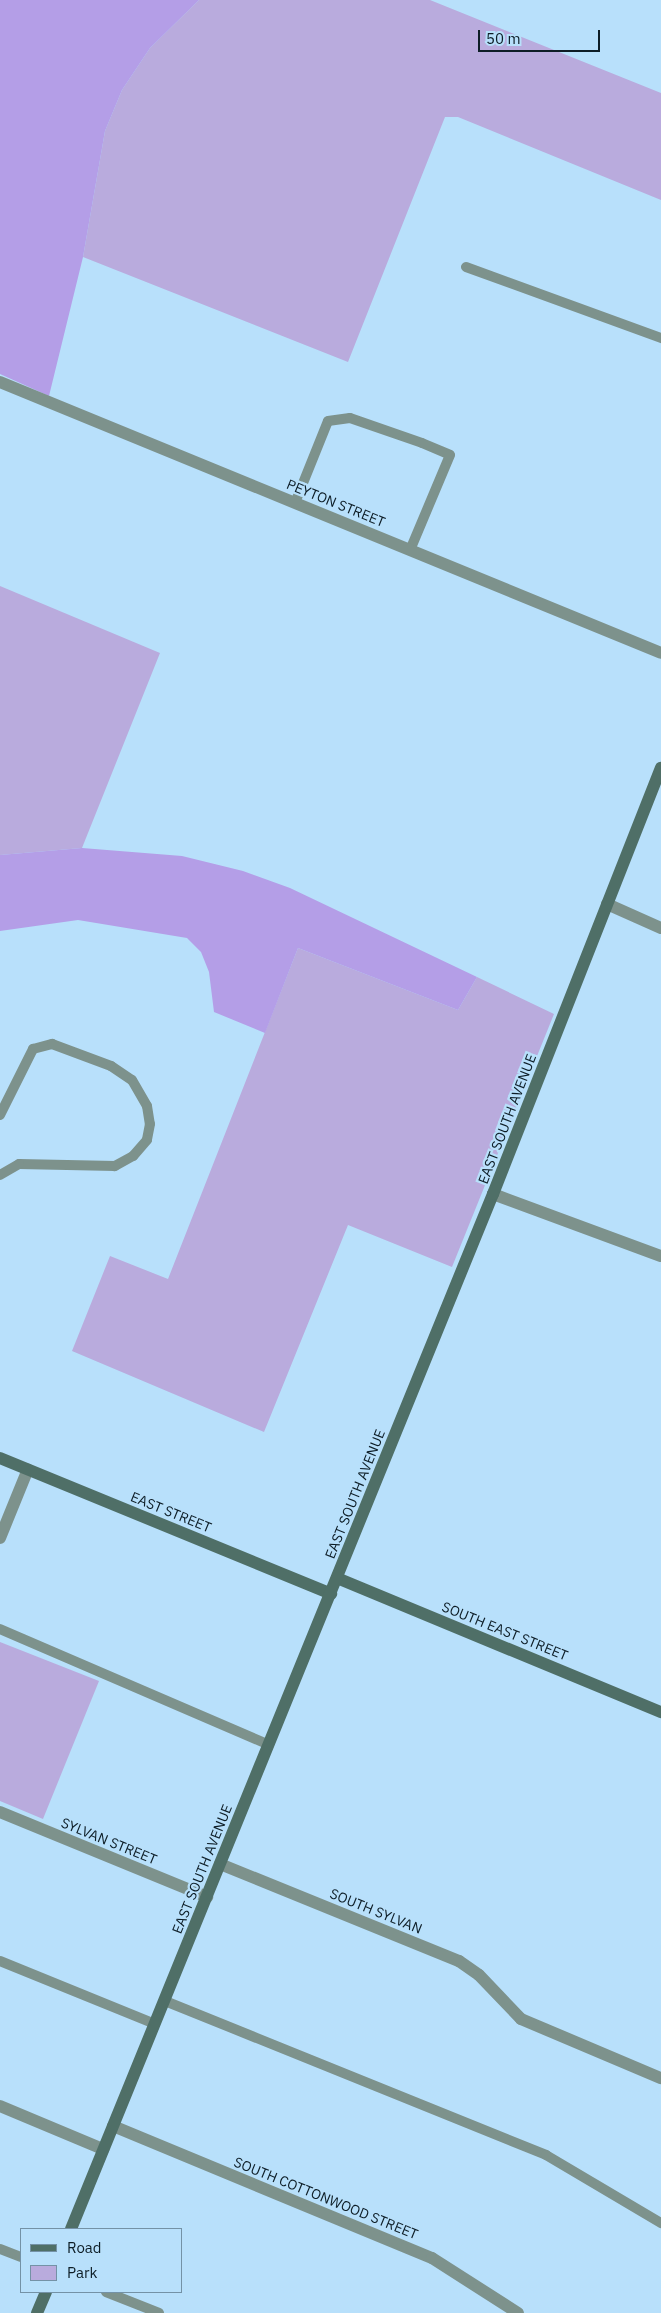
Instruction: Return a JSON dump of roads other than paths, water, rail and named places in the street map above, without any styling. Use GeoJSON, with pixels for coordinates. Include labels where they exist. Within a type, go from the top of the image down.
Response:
{"type":"FeatureCollection","features":[{"type":"Feature","properties":{"kind":"street","name":"PEYTON STREET"},"geometry":{"type":"LineString","coordinates":[[0,382],[661,653]]}},
{"type":"Feature","properties":{"kind":"street","name":"EAST SOUTH AVENUE"},"geometry":{"type":"LineString","coordinates":[[71,2228],[493,1194],[661,768]]}},
{"type":"Feature","properties":{"kind":"street"},"geometry":{"type":"LineString","coordinates":[[607,904],[661,928]]}},
{"type":"Feature","properties":{"kind":"street"},"geometry":{"type":"LineString","coordinates":[[493,1194],[661,1256]]}},
{"type":"Feature","properties":{"kind":"street","name":"EAST STREET"},"geometry":{"type":"LineString","coordinates":[[0,1458],[330,1594]]}},
{"type":"Feature","properties":{"kind":"street"},"geometry":{"type":"LineString","coordinates":[[0,1538],[28,1470]]}},
{"type":"Feature","properties":{"kind":"street","name":"SOUTH EAST STREET"},"geometry":{"type":"LineString","coordinates":[[337,1578],[661,1712]]}},
{"type":"Feature","properties":{"kind":"street","name":"SYLVAN STREET"},"geometry":{"type":"LineString","coordinates":[[0,1812],[206,1897]]}},
{"type":"Feature","properties":{"kind":"street","name":"SOUTH SYLVAN"},"geometry":{"type":"LineString","coordinates":[[220,1864],[464,1963],[506,2007],[528,2023],[661,2078]]}},
{"type":"Feature","properties":{"kind":"street"},"geometry":{"type":"LineString","coordinates":[[0,2106],[103,2149]]}},
{"type":"Feature","properties":{"kind":"street","name":"SOUTH COTTONWOOD STREET"},"geometry":{"type":"LineString","coordinates":[[113,2126],[432,2258],[518,2313]]}},
{"type":"Feature","properties":{"kind":"street"},"geometry":{"type":"LineString","coordinates":[[37,2313],[46,2293]]}},
{"type":"Feature","properties":{"kind":"lane"},"geometry":{"type":"LineString","coordinates":[[466,267],[661,338]]}},
{"type":"Feature","properties":{"kind":"lane"},"geometry":{"type":"LineString","coordinates":[[295,503],[328,421],[350,418],[436,449],[450,455],[449,465],[410,550]]}},
{"type":"Feature","properties":{"kind":"lane"},"geometry":{"type":"LineString","coordinates":[[0,1115],[33,1049],[52,1044],[111,1066],[132,1080],[147,1106],[150,1124],[147,1140],[138,1151],[115,1166],[19,1164],[0,1175]]}},
{"type":"Feature","properties":{"kind":"lane"},"geometry":{"type":"LineString","coordinates":[[0,1629],[269,1745]]}},
{"type":"Feature","properties":{"kind":"lane"},"geometry":{"type":"LineString","coordinates":[[0,1961],[155,2024]]}},
{"type":"Feature","properties":{"kind":"lane"},"geometry":{"type":"LineString","coordinates":[[165,2001],[546,2155],[661,2223]]}},
{"type":"Feature","properties":{"kind":"lane"},"geometry":{"type":"LineString","coordinates":[[0,2249],[20,2258]]}},
{"type":"Feature","properties":{"kind":"lane"},"geometry":{"type":"LineString","coordinates":[[109,2293],[159,2313]]}}]}
